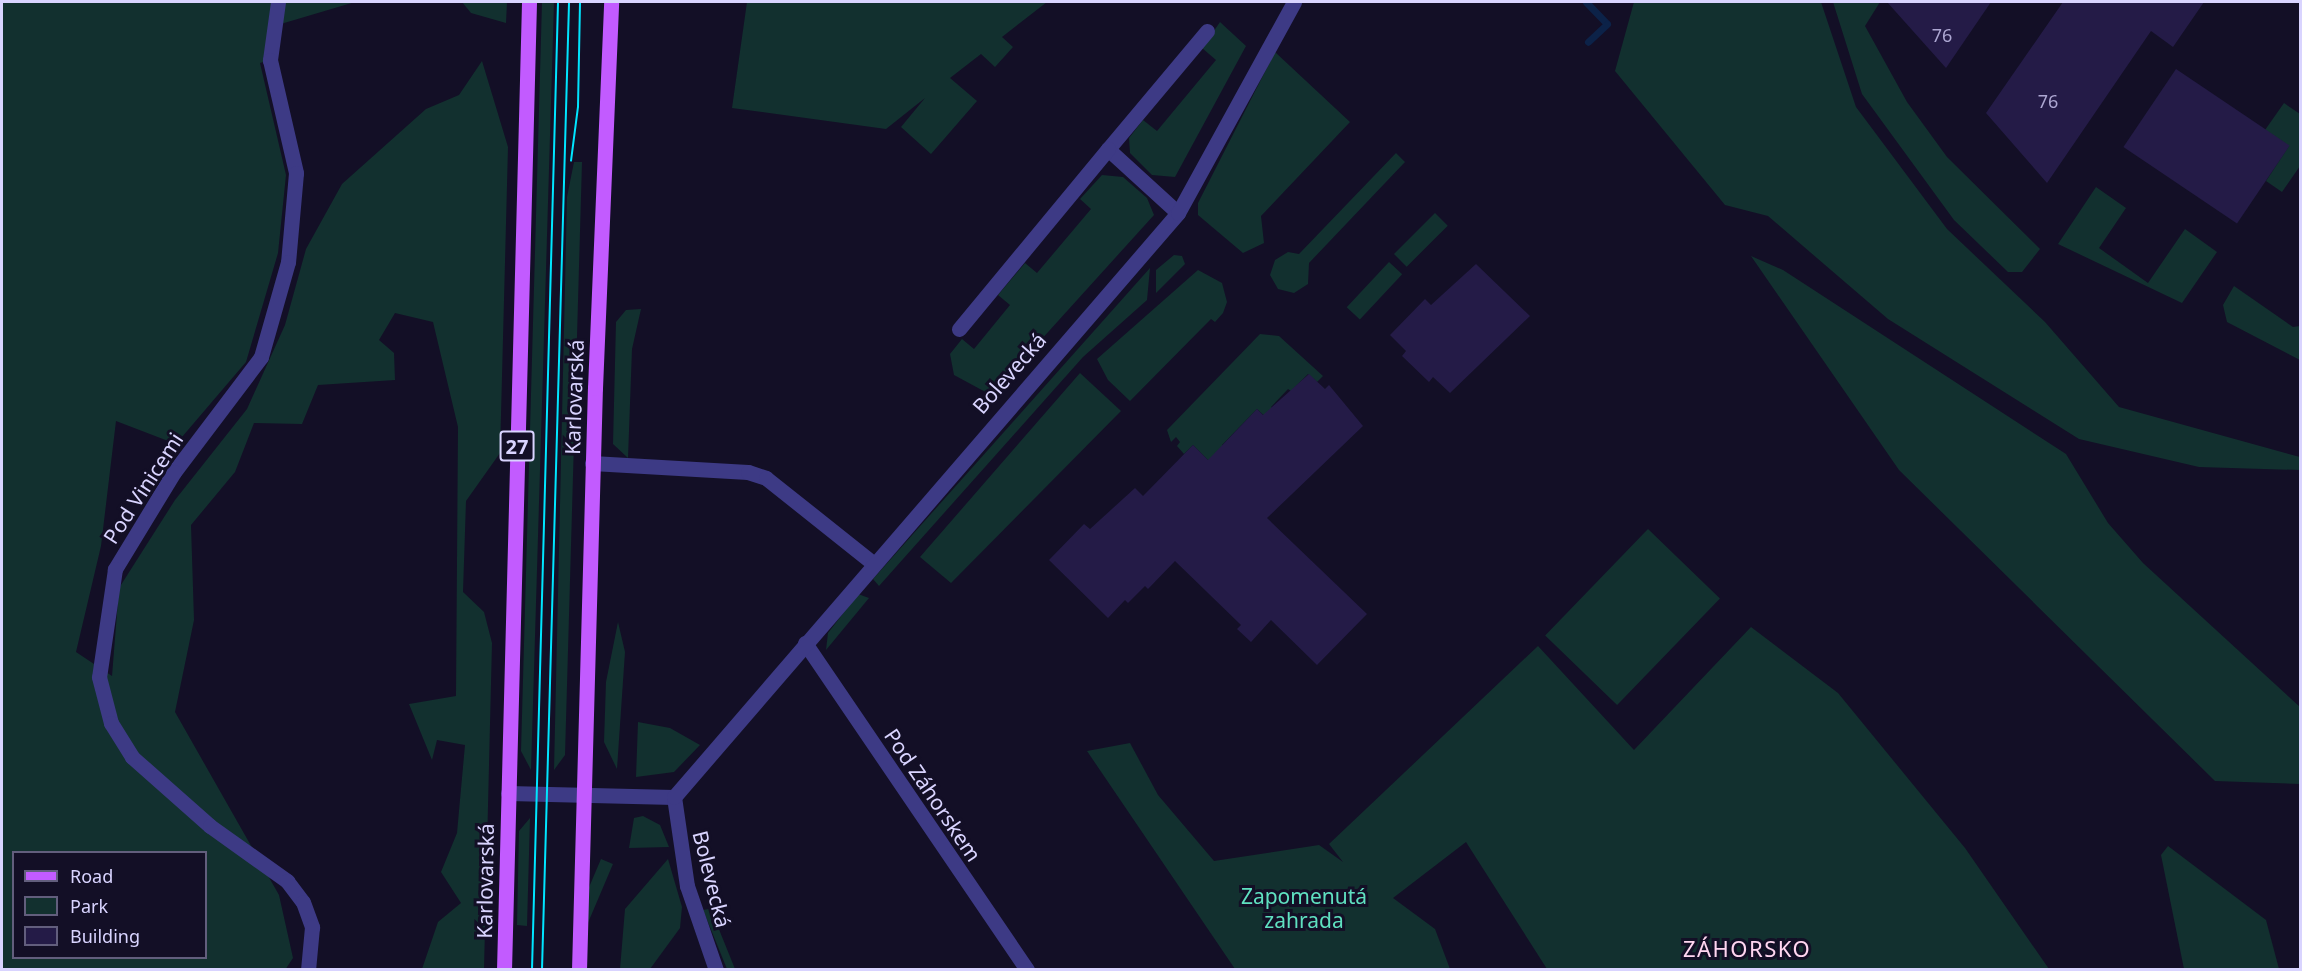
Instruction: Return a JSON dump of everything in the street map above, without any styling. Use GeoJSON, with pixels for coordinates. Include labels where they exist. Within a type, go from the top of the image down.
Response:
{"type":"FeatureCollection","features":[{"type":"Feature","properties":{"kind":"main road","name":"Karlovarská"},"geometry":{"type":"LineString","coordinates":[[504,969],[529,2]]}},
{"type":"Feature","properties":{"kind":"main road","name":"Karlovarská"},"geometry":{"type":"LineString","coordinates":[[579,969],[592,463],[611,2]]}},
{"type":"Feature","properties":{"kind":"street","name":"Bolevecká"},"geometry":{"type":"LineString","coordinates":[[716,969],[687,886],[674,797],[873,563],[1178,213],[1293,2]]}},
{"type":"Feature","properties":{"kind":"street","name":"Pod Vinicemi"},"geometry":{"type":"LineString","coordinates":[[277,3],[270,60],[273,87],[296,173],[288,262],[261,357],[174,472],[115,569],[99,677],[111,723],[132,757],[210,826],[287,881],[303,902],[312,927],[308,969]]}},
{"type":"Feature","properties":{"kind":"street"},"geometry":{"type":"LineString","coordinates":[[958,329],[1208,31]]}},
{"type":"Feature","properties":{"kind":"street"},"geometry":{"type":"LineString","coordinates":[[1108,149],[1178,213]]}},
{"type":"Feature","properties":{"kind":"street"},"geometry":{"type":"LineString","coordinates":[[592,463],[748,472],[766,478],[873,563]]}},
{"type":"Feature","properties":{"kind":"street","name":"Pod Záhorskem"},"geometry":{"type":"LineString","coordinates":[[805,643],[1027,969]]}},
{"type":"Feature","properties":{"kind":"street"},"geometry":{"type":"LineString","coordinates":[[508,793],[674,797]]}},
{"type":"Feature","properties":{"kind":"green space"},"geometry":{"type":"Polygon","coordinates":[[[2,2],[355,2],[274,26],[270,60],[260,63],[286,175],[278,253],[246,362],[176,444],[116,421],[101,546],[76,652],[112,676],[119,588],[175,500],[247,409],[285,325],[306,249],[342,184],[426,109],[459,95],[482,61],[508,147],[500,453],[466,501],[463,592],[484,612],[492,643],[484,969],[422,969],[438,922],[461,903],[441,872],[457,833],[465,745],[437,740],[432,760],[409,704],[456,696],[458,427],[433,322],[395,313],[379,340],[394,353],[395,380],[318,385],[302,424],[254,423],[235,472],[191,525],[194,620],[175,712],[279,895],[293,958],[285,970],[2,970],[2,2]]]}},
{"type":"Feature","properties":{"kind":"green space"},"geometry":{"type":"Polygon","coordinates":[[[462,2],[507,2],[506,23],[471,13],[462,2]]]}},
{"type":"Feature","properties":{"kind":"green space"},"geometry":{"type":"Polygon","coordinates":[[[542,2],[554,2],[531,770],[521,751],[542,2]]]}},
{"type":"Feature","properties":{"kind":"green space"},"geometry":{"type":"Polygon","coordinates":[[[747,2],[1047,2],[1002,37],[1013,47],[995,67],[981,54],[950,78],[977,101],[931,154],[901,127],[925,98],[886,129],[732,108],[747,2]]]}},
{"type":"Feature","properties":{"kind":"green space"},"geometry":{"type":"Polygon","coordinates":[[[1634,2],[1821,2],[1856,107],[1947,229],[2045,322],[2119,407],[2300,457],[2300,470],[2199,467],[2079,439],[1888,319],[1768,216],[1725,205],[1615,71],[1634,2]]]}},
{"type":"Feature","properties":{"kind":"green space"},"geometry":{"type":"Polygon","coordinates":[[[1833,2],[1880,2],[1865,26],[1907,102],[1947,157],[2040,249],[2022,272],[2008,272],[1954,220],[1862,94],[1833,2]]]}},
{"type":"Feature","properties":{"kind":"green space"},"geometry":{"type":"Polygon","coordinates":[[[1220,22],[1246,46],[1175,177],[1152,175],[1130,153],[1129,138],[1143,120],[1157,131],[1216,60],[1202,48],[1220,22]]]}},
{"type":"Feature","properties":{"kind":"green space"},"geometry":{"type":"Polygon","coordinates":[[[1275,52],[1350,122],[1261,216],[1264,243],[1243,253],[1198,215],[1198,203],[1275,52]]]}},
{"type":"Feature","properties":{"kind":"green space"},"geometry":{"type":"Polygon","coordinates":[[[2284,103],[2300,114],[2300,166],[2282,192],[2266,181],[2289,146],[2265,130],[2284,103]]]}},
{"type":"Feature","properties":{"kind":"green space"},"geometry":{"type":"Polygon","coordinates":[[[1396,153],[1405,162],[1309,263],[1308,284],[1294,293],[1278,289],[1270,275],[1275,260],[1288,252],[1299,254],[1396,153]]]}},
{"type":"Feature","properties":{"kind":"green space"},"geometry":{"type":"Polygon","coordinates":[[[574,162],[582,162],[565,755],[554,770],[567,197],[574,162]]]}},
{"type":"Feature","properties":{"kind":"green space"},"geometry":{"type":"Polygon","coordinates":[[[1102,175],[1123,177],[1147,198],[1154,215],[991,395],[954,375],[950,354],[962,339],[974,349],[1010,305],[998,295],[1025,263],[1037,273],[1091,209],[1080,199],[1102,175]]]}},
{"type":"Feature","properties":{"kind":"green space"},"geometry":{"type":"Polygon","coordinates":[[[2096,187],[2126,208],[2099,248],[2148,283],[2185,229],[2217,252],[2182,303],[2058,244],[2096,187]]]}},
{"type":"Feature","properties":{"kind":"green space"},"geometry":{"type":"Polygon","coordinates":[[[1435,213],[1448,226],[1407,267],[1394,254],[1435,213]]]}},
{"type":"Feature","properties":{"kind":"green space"},"geometry":{"type":"Polygon","coordinates":[[[1174,255],[1182,256],[1185,264],[1156,293],[1156,270],[1174,255]]]}},
{"type":"Feature","properties":{"kind":"green space"},"geometry":{"type":"Polygon","coordinates":[[[1751,256],[1783,270],[2066,454],[2108,523],[2143,563],[2300,707],[2300,784],[2215,781],[1899,470],[1751,256]]]}},
{"type":"Feature","properties":{"kind":"green space"},"geometry":{"type":"Polygon","coordinates":[[[1389,262],[1402,274],[1360,320],[1347,307],[1389,262]]]}},
{"type":"Feature","properties":{"kind":"green space"},"geometry":{"type":"Polygon","coordinates":[[[1150,268],[1147,300],[1083,357],[879,586],[873,579],[1150,268]]]}},
{"type":"Feature","properties":{"kind":"green space"},"geometry":{"type":"Polygon","coordinates":[[[1198,270],[1222,283],[1227,302],[1223,313],[1215,322],[1211,319],[1130,401],[1108,380],[1097,359],[1198,270]]]}},
{"type":"Feature","properties":{"kind":"green space"},"geometry":{"type":"Polygon","coordinates":[[[2234,286],[2293,327],[2300,326],[2300,360],[2227,322],[2223,305],[2234,286]]]}},
{"type":"Feature","properties":{"kind":"green space"},"geometry":{"type":"Polygon","coordinates":[[[641,309],[632,349],[628,458],[613,444],[616,322],[626,310],[641,309]]]}},
{"type":"Feature","properties":{"kind":"green space"},"geometry":{"type":"Polygon","coordinates":[[[1260,334],[1279,336],[1323,376],[1317,382],[1308,374],[1291,391],[1288,389],[1271,407],[1278,414],[1271,422],[1257,409],[1222,445],[1221,473],[1193,445],[1184,454],[1177,446],[1180,442],[1176,437],[1171,442],[1167,430],[1260,334]]]}},
{"type":"Feature","properties":{"kind":"green space"},"geometry":{"type":"Polygon","coordinates":[[[1080,373],[1121,411],[951,583],[920,557],[1080,373]]]}},
{"type":"Feature","properties":{"kind":"green space"},"geometry":{"type":"Polygon","coordinates":[[[1648,529],[1720,598],[1617,705],[1545,635],[1648,529]]]}},
{"type":"Feature","properties":{"kind":"green space"},"geometry":{"type":"Polygon","coordinates":[[[858,594],[869,598],[826,650],[828,633],[858,594]]]}},
{"type":"Feature","properties":{"kind":"green space"},"geometry":{"type":"Polygon","coordinates":[[[618,622],[625,652],[617,769],[604,742],[606,682],[618,622]]]}},
{"type":"Feature","properties":{"kind":"green space","name":"Zapomenutá zahrada"},"geometry":{"type":"Polygon","coordinates":[[[1751,627],[1838,693],[1965,848],[2049,969],[1547,969],[1466,842],[1393,898],[1435,929],[1450,969],[1235,969],[1087,751],[1130,743],[1158,795],[1214,861],[1319,845],[1343,862],[1329,844],[1538,646],[1634,750],[1751,627]]]}},
{"type":"Feature","properties":{"kind":"green space"},"geometry":{"type":"Polygon","coordinates":[[[638,722],[670,728],[700,745],[674,772],[636,777],[638,722]]]}},
{"type":"Feature","properties":{"kind":"green space"},"geometry":{"type":"Polygon","coordinates":[[[643,816],[660,825],[669,847],[629,848],[634,818],[643,816]]]}},
{"type":"Feature","properties":{"kind":"green space"},"geometry":{"type":"Polygon","coordinates":[[[530,818],[527,926],[517,925],[519,831],[530,818]]]}},
{"type":"Feature","properties":{"kind":"green space"},"geometry":{"type":"Polygon","coordinates":[[[2168,846],[2266,920],[2279,969],[2184,969],[2161,855],[2168,846]]]}},
{"type":"Feature","properties":{"kind":"green space"},"geometry":{"type":"Polygon","coordinates":[[[601,859],[613,864],[586,928],[574,923],[601,859]]]}},
{"type":"Feature","properties":{"kind":"green space"},"geometry":{"type":"Polygon","coordinates":[[[668,859],[682,907],[680,928],[650,969],[620,969],[625,909],[668,859]]]}},
{"type":"Feature","properties":{"kind":"green space"},"geometry":{"type":"Polygon","coordinates":[[[709,909],[735,969],[727,969],[703,910],[709,909]]]}},
{"type":"Feature","properties":{"kind":"building"},"geometry":{"type":"Polygon","coordinates":[[[1887,2],[1991,2],[1946,68],[1887,2]]]}},
{"type":"Feature","properties":{"kind":"building"},"geometry":{"type":"Polygon","coordinates":[[[2063,2],[2204,2],[2173,47],[2151,31],[2047,183],[1986,113],[2063,2]]]}},
{"type":"Feature","properties":{"kind":"building"},"geometry":{"type":"Polygon","coordinates":[[[2176,69],[2290,146],[2237,224],[2123,147],[2176,69]]]}},
{"type":"Feature","properties":{"kind":"building"},"geometry":{"type":"Polygon","coordinates":[[[1476,264],[1530,316],[1450,393],[1433,377],[1429,382],[1402,356],[1406,351],[1390,335],[1425,299],[1431,305],[1476,264]]]}},
{"type":"Feature","properties":{"kind":"building"},"geometry":{"type":"Polygon","coordinates":[[[1309,374],[1325,389],[1329,385],[1363,426],[1267,518],[1367,614],[1317,665],[1271,620],[1251,642],[1237,629],[1241,625],[1175,561],[1148,589],[1145,586],[1128,603],[1125,600],[1108,618],[1049,560],[1084,524],[1090,529],[1135,488],[1143,496],[1193,445],[1208,460],[1257,409],[1263,415],[1309,374]]]}},
{"type":"Feature","properties":{"kind":"waterway"},"geometry":{"type":"LineString","coordinates":[[1586,2],[1607,24],[1588,42]]}},
{"type":"Feature","properties":{"kind":"tram line"},"geometry":{"type":"LineString","coordinates":[[532,970],[558,2]]}},
{"type":"Feature","properties":{"kind":"tram line"},"geometry":{"type":"LineString","coordinates":[[542,970],[569,2]]}},
{"type":"Feature","properties":{"kind":"tram line"},"geometry":{"type":"LineString","coordinates":[[571,161],[578,107],[580,2]]}},
{"type":"Feature","properties":{"kind":"district","name":"ZÁHORSKO"},"geometry":{"type":"Point","coordinates":[1747,949]}}]}
